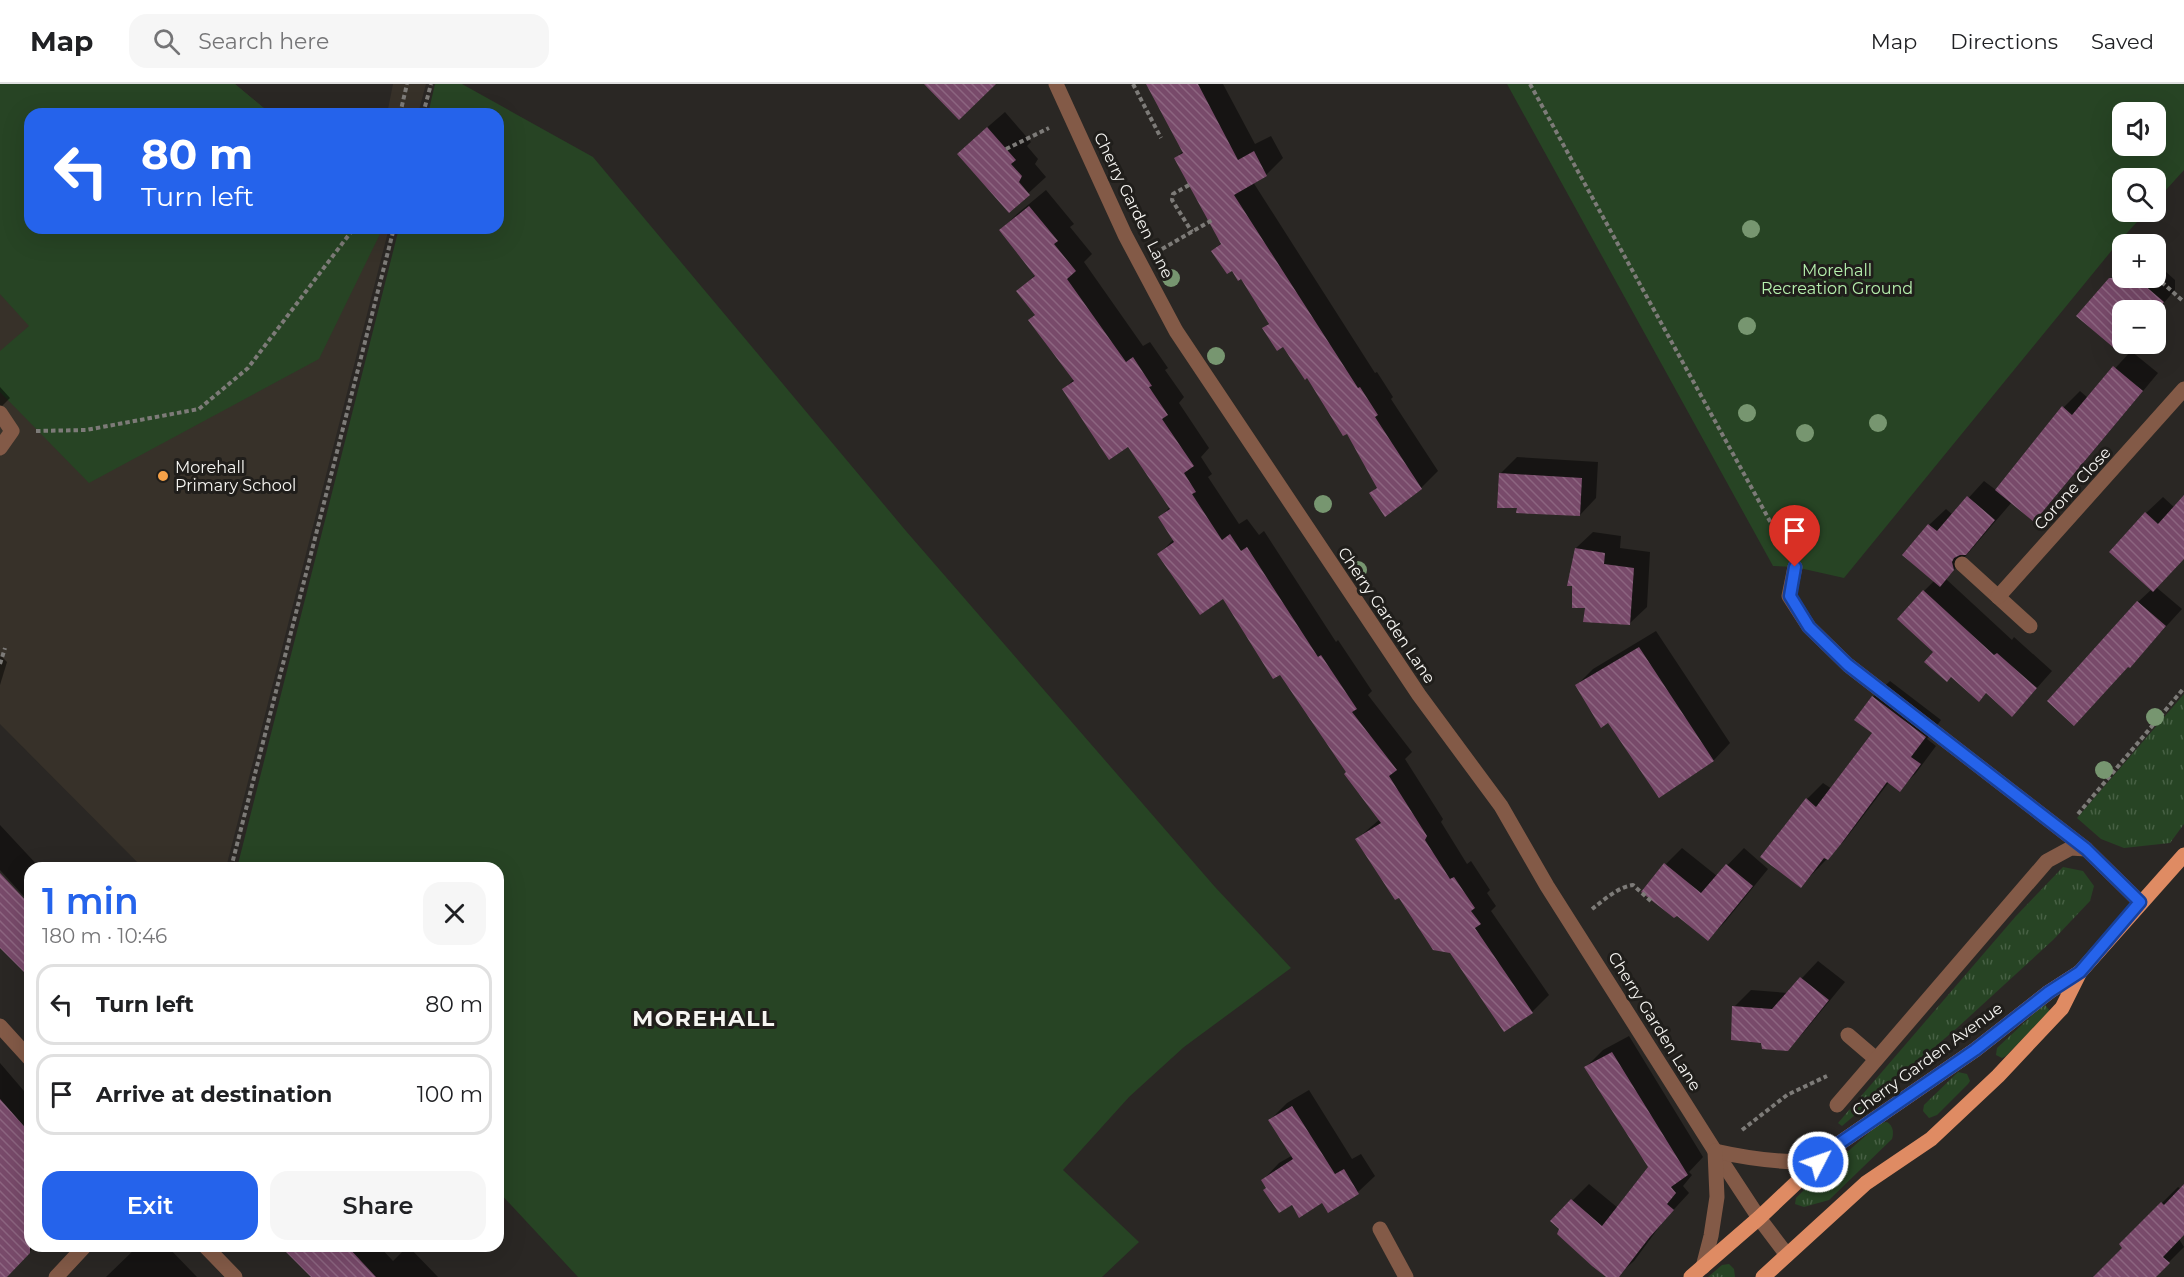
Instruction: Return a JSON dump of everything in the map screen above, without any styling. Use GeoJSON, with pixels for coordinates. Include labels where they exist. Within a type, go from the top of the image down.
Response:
{"type":"FeatureCollection","features":[{"type":"Feature","properties":{"kind":"main road","name":"Cherry Garden Avenue"},"geometry":{"type":"LineString","coordinates":[[1763,1277],[1866,1183],[1931,1139],[1998,1077],[2062,1008],[2080,972],[2184,855]]}},
{"type":"Feature","properties":{"kind":"main road","name":"Cherry Garden Avenue"},"geometry":{"type":"LineString","coordinates":[[1697,1272],[1759,1218],[1834,1147],[1975,1050],[2049,992],[2080,972]]}},
{"type":"Feature","properties":{"kind":"street","name":"Cherry Garden Lane"},"geometry":{"type":"LineString","coordinates":[[1056,84],[1125,235],[1176,331],[1419,695],[1501,806],[1547,886],[1715,1151],[1759,1218],[1787,1255]]}},
{"type":"Feature","properties":{"kind":"street","name":"Corone Close"},"geometry":{"type":"LineString","coordinates":[[1998,597],[2178,408],[2184,389]]}},
{"type":"Feature","properties":{"kind":"street"},"geometry":{"type":"LineString","coordinates":[[0,413],[12,431],[0,448]]}},
{"type":"Feature","properties":{"kind":"street"},"geometry":{"type":"LineString","coordinates":[[1962,564],[2030,627]]}},
{"type":"Feature","properties":{"kind":"street"},"geometry":{"type":"LineString","coordinates":[[1795,567],[1790,596],[1809,627],[1824,642],[1857,672],[2086,849],[2140,902]]}},
{"type":"Feature","properties":{"kind":"street"},"geometry":{"type":"LineString","coordinates":[[1837,1105],[2048,861],[2072,848],[2086,849]]}},
{"type":"Feature","properties":{"kind":"street"},"geometry":{"type":"LineString","coordinates":[[0,1026],[24,1052]]}},
{"type":"Feature","properties":{"kind":"street"},"geometry":{"type":"LineString","coordinates":[[1848,1035],[1876,1059]]}},
{"type":"Feature","properties":{"kind":"street","name":"Cherry Garden Lane"},"geometry":{"type":"LineString","coordinates":[[1697,1272],[1711,1236],[1717,1197],[1715,1151]]}},
{"type":"Feature","properties":{"kind":"street"},"geometry":{"type":"LineString","coordinates":[[1715,1151],[1758,1161],[1818,1162]]}},
{"type":"Feature","properties":{"kind":"street"},"geometry":{"type":"LineString","coordinates":[[1380,1229],[1406,1277]]}},
{"type":"Feature","properties":{"kind":"street"},"geometry":{"type":"LineString","coordinates":[[56,1277],[79,1252]]}},
{"type":"Feature","properties":{"kind":"street"},"geometry":{"type":"LineString","coordinates":[[211,1252],[235,1277]]}},
{"type":"Feature","properties":{"kind":"path"},"geometry":{"type":"LineString","coordinates":[[401,108],[407,84]]}},
{"type":"Feature","properties":{"kind":"path"},"geometry":{"type":"LineString","coordinates":[[425,108],[431,84]]}},
{"type":"Feature","properties":{"kind":"path"},"geometry":{"type":"LineString","coordinates":[[1133,84],[1161,138]]}},
{"type":"Feature","properties":{"kind":"path"},"geometry":{"type":"LineString","coordinates":[[1530,84],[1795,567]]}},
{"type":"Feature","properties":{"kind":"path"},"geometry":{"type":"LineString","coordinates":[[1006,149],[1055,125]]}},
{"type":"Feature","properties":{"kind":"path"},"geometry":{"type":"LineString","coordinates":[[1189,184],[1173,194],[1172,200],[1192,232]]}},
{"type":"Feature","properties":{"kind":"path"},"geometry":{"type":"LineString","coordinates":[[1140,260],[1214,219]]}},
{"type":"Feature","properties":{"kind":"path"},"geometry":{"type":"LineString","coordinates":[[12,431],[86,430],[199,409],[248,368],[349,234]]}},
{"type":"Feature","properties":{"kind":"path"},"geometry":{"type":"LineString","coordinates":[[233,862],[392,234]]}},
{"type":"Feature","properties":{"kind":"path"},"geometry":{"type":"LineString","coordinates":[[2166,287],[2184,302]]}},
{"type":"Feature","properties":{"kind":"path"},"geometry":{"type":"LineString","coordinates":[[0,664],[5,648]]}},
{"type":"Feature","properties":{"kind":"path"},"geometry":{"type":"LineString","coordinates":[[1592,909],[1621,888],[1629,885],[1633,885],[1653,903]]}},
{"type":"Feature","properties":{"kind":"path"},"geometry":{"type":"LineString","coordinates":[[1737,1134],[1787,1095]]}},
{"type":"Feature","properties":{"kind":"shaded area","name":"Morehall Primary School"},"geometry":{"type":"Polygon","coordinates":[[[0,84],[235,84],[264,108],[24,108],[24,234],[387,234],[228,862],[137,862],[0,724],[0,84]]]}},
{"type":"Feature","properties":{"kind":"shaded area"},"geometry":{"type":"Polygon","coordinates":[[[393,84],[426,84],[420,108],[388,108],[393,84]]]}},
{"type":"Feature","properties":{"kind":"green space"},"geometry":{"type":"Polygon","coordinates":[[[0,84],[235,84],[264,108],[24,108],[24,234],[380,234],[319,359],[89,483],[0,392],[0,351],[29,326],[0,294],[0,84]]]}},
{"type":"Feature","properties":{"kind":"green space"},"geometry":{"type":"Polygon","coordinates":[[[435,84],[462,84],[593,157],[906,531],[1215,887],[1291,968],[1184,1047],[1129,1097],[1063,1170],[1139,1242],[1102,1277],[578,1277],[504,1197],[504,862],[239,862],[397,234],[504,234],[504,108],[429,108],[435,84]]]}},
{"type":"Feature","properties":{"kind":"green space","name":"Morehall Recreation Ground"},"geometry":{"type":"Polygon","coordinates":[[[1507,84],[2184,84],[2184,170],[2166,190],[2166,168],[2112,168],[2112,222],[2137,222],[2126,234],[2112,234],[2112,250],[1844,578],[1795,567],[1773,566],[1507,84]]]}},
{"type":"Feature","properties":{"kind":"green space"},"geometry":{"type":"Polygon","coordinates":[[[2184,694],[2184,824],[2170,843],[2124,848],[2101,839],[2077,818],[2184,694]]]}},
{"type":"Feature","properties":{"kind":"green space"},"geometry":{"type":"Polygon","coordinates":[[[2063,867],[2083,871],[2094,886],[2090,901],[2053,940],[1957,1028],[1842,1126],[1838,1123],[2016,916],[2063,867]]]}},
{"type":"Feature","properties":{"kind":"green space"},"geometry":{"type":"Polygon","coordinates":[[[2045,1005],[2050,1011],[2006,1056],[2002,1058],[1996,1055],[1997,1048],[2045,1005]]]}},
{"type":"Feature","properties":{"kind":"green space"},"geometry":{"type":"Polygon","coordinates":[[[1958,1072],[1967,1074],[1970,1081],[1937,1115],[1929,1118],[1923,1111],[1924,1105],[1958,1072]]]}},
{"type":"Feature","properties":{"kind":"green space"},"geometry":{"type":"Polygon","coordinates":[[[1887,1122],[1891,1125],[1892,1139],[1829,1200],[1804,1207],[1795,1204],[1796,1198],[1802,1192],[1880,1123],[1887,1122]]]}},
{"type":"Feature","properties":{"kind":"green space"},"geometry":{"type":"Polygon","coordinates":[[[1729,1264],[1734,1269],[1735,1277],[1708,1277],[1722,1265],[1729,1264]]]}},
{"type":"Feature","properties":{"kind":"building"},"geometry":{"type":"Polygon","coordinates":[[[924,84],[996,84],[959,120],[924,84]]]}},
{"type":"Feature","properties":{"kind":"building"},"geometry":{"type":"Polygon","coordinates":[[[1146,84],[1198,84],[1238,160],[1254,151],[1267,176],[1234,195],[1358,388],[1360,387],[1378,415],[1375,417],[1422,489],[1385,517],[1369,493],[1377,488],[1347,434],[1343,436],[1307,378],[1305,380],[1283,347],[1277,351],[1262,328],[1269,324],[1241,279],[1238,281],[1232,271],[1227,274],[1211,251],[1221,244],[1174,158],[1183,153],[1146,84]]]}},
{"type":"Feature","properties":{"kind":"building"},"geometry":{"type":"Polygon","coordinates":[[[987,127],[1016,160],[1011,164],[1022,176],[1019,182],[1030,195],[1009,213],[957,154],[987,127]]]}},
{"type":"Feature","properties":{"kind":"building"},"geometry":{"type":"Polygon","coordinates":[[[1029,206],[1058,241],[1054,244],[1076,271],[1067,279],[1126,362],[1133,357],[1152,386],[1149,387],[1168,415],[1162,419],[1194,466],[1184,473],[1196,492],[1192,494],[1222,540],[1230,534],[1241,551],[1247,547],[1318,657],[1321,655],[1357,709],[1352,712],[1397,770],[1389,776],[1427,836],[1425,840],[1450,879],[1454,877],[1475,908],[1471,911],[1481,924],[1475,928],[1533,1013],[1504,1032],[1450,953],[1433,950],[1399,898],[1395,900],[1355,839],[1381,823],[1344,774],[1346,772],[1280,675],[1273,679],[1223,599],[1200,615],[1157,554],[1174,542],[1158,517],[1170,509],[1128,447],[1109,460],[1062,389],[1074,381],[1028,320],[1035,315],[1016,291],[1035,276],[999,230],[1029,206]]]}},
{"type":"Feature","properties":{"kind":"building"},"geometry":{"type":"Polygon","coordinates":[[[2109,278],[2112,278],[2112,288],[2148,288],[2162,300],[2112,300],[2112,346],[2076,316],[2109,278]]]}},
{"type":"Feature","properties":{"kind":"building"},"geometry":{"type":"Polygon","coordinates":[[[2113,366],[2143,391],[2034,522],[1995,490],[2062,406],[2072,415],[2113,366]]]}},
{"type":"Feature","properties":{"kind":"building"},"geometry":{"type":"Polygon","coordinates":[[[1499,473],[1582,478],[1580,516],[1516,513],[1517,508],[1497,508],[1499,473]]]}},
{"type":"Feature","properties":{"kind":"building"},"geometry":{"type":"Polygon","coordinates":[[[2184,495],[2184,559],[2153,592],[2109,552],[2145,512],[2158,524],[2184,495]]]}},
{"type":"Feature","properties":{"kind":"building"},"geometry":{"type":"Polygon","coordinates":[[[1967,496],[1995,520],[1966,555],[1954,558],[1952,562],[1954,570],[1940,587],[1902,555],[1928,524],[1937,531],[1967,496]]]}},
{"type":"Feature","properties":{"kind":"building"},"geometry":{"type":"Polygon","coordinates":[[[1575,548],[1605,553],[1604,564],[1634,568],[1630,625],[1583,622],[1585,608],[1572,608],[1572,586],[1567,586],[1575,548]]]}},
{"type":"Feature","properties":{"kind":"building"},"geometry":{"type":"Polygon","coordinates":[[[1923,590],[1994,655],[1997,653],[2037,688],[2012,717],[1986,693],[1979,702],[1951,677],[1947,682],[1924,662],[1933,652],[1897,619],[1923,590]]]}},
{"type":"Feature","properties":{"kind":"building"},"geometry":{"type":"Polygon","coordinates":[[[2137,601],[2166,626],[2130,668],[2128,667],[2074,726],[2047,701],[2137,601]]]}},
{"type":"Feature","properties":{"kind":"building"},"geometry":{"type":"Polygon","coordinates":[[[1639,647],[1714,761],[1659,798],[1608,723],[1601,728],[1575,685],[1639,647]]]}},
{"type":"Feature","properties":{"kind":"building"},"geometry":{"type":"Polygon","coordinates":[[[1872,696],[1926,737],[1911,757],[1921,764],[1900,792],[1887,782],[1841,844],[1828,860],[1824,858],[1801,888],[1760,857],[1806,798],[1816,807],[1872,733],[1854,720],[1872,696]]]}},
{"type":"Feature","properties":{"kind":"building"},"geometry":{"type":"Polygon","coordinates":[[[1664,863],[1701,893],[1726,864],[1753,886],[1708,941],[1677,916],[1674,918],[1641,892],[1664,863]]]}},
{"type":"Feature","properties":{"kind":"building"},"geometry":{"type":"Polygon","coordinates":[[[0,873],[24,899],[24,972],[0,948],[0,873]]]}},
{"type":"Feature","properties":{"kind":"building"},"geometry":{"type":"Polygon","coordinates":[[[1800,977],[1829,1000],[1788,1051],[1762,1049],[1761,1043],[1731,1040],[1732,1006],[1772,1009],[1800,977]]]}},
{"type":"Feature","properties":{"kind":"building"},"geometry":{"type":"Polygon","coordinates":[[[1612,1052],[1688,1175],[1671,1187],[1676,1193],[1667,1204],[1674,1210],[1619,1277],[1606,1277],[1592,1266],[1557,1234],[1559,1229],[1550,1221],[1571,1199],[1602,1226],[1648,1167],[1584,1067],[1612,1052]]]}},
{"type":"Feature","properties":{"kind":"building"},"geometry":{"type":"Polygon","coordinates":[[[0,1099],[24,1126],[24,1252],[30,1253],[7,1277],[0,1277],[0,1099]]]}},
{"type":"Feature","properties":{"kind":"building"},"geometry":{"type":"Polygon","coordinates":[[[1292,1106],[1335,1174],[1344,1169],[1359,1194],[1328,1213],[1322,1203],[1299,1218],[1292,1205],[1279,1213],[1263,1190],[1266,1188],[1261,1180],[1293,1159],[1268,1120],[1292,1106]]]}},
{"type":"Feature","properties":{"kind":"building"},"geometry":{"type":"Polygon","coordinates":[[[2184,1184],[2184,1235],[2163,1257],[2170,1263],[2156,1277],[2093,1277],[2122,1248],[2119,1244],[2161,1202],[2164,1205],[2184,1184]]]}},
{"type":"Feature","properties":{"kind":"building"},"geometry":{"type":"Polygon","coordinates":[[[286,1252],[353,1252],[376,1277],[311,1277],[286,1252]]]}},
{"type":"Feature","properties":{"kind":"place","name":"Morehall Primary School"},"geometry":{"type":"Point","coordinates":[163,476]}},
{"type":"Feature","properties":{"kind":"district","name":"MOREHALL"},"geometry":{"type":"Point","coordinates":[704,1018]}},
{"type":"Feature","properties":{"kind":"route"},"geometry":{"type":"LineString","coordinates":[[1795,567],[1790,596],[1809,627],[1848,665],[2086,849],[2140,902],[2080,972],[2049,992],[1975,1050],[1834,1147],[1818,1162]]}}]}
